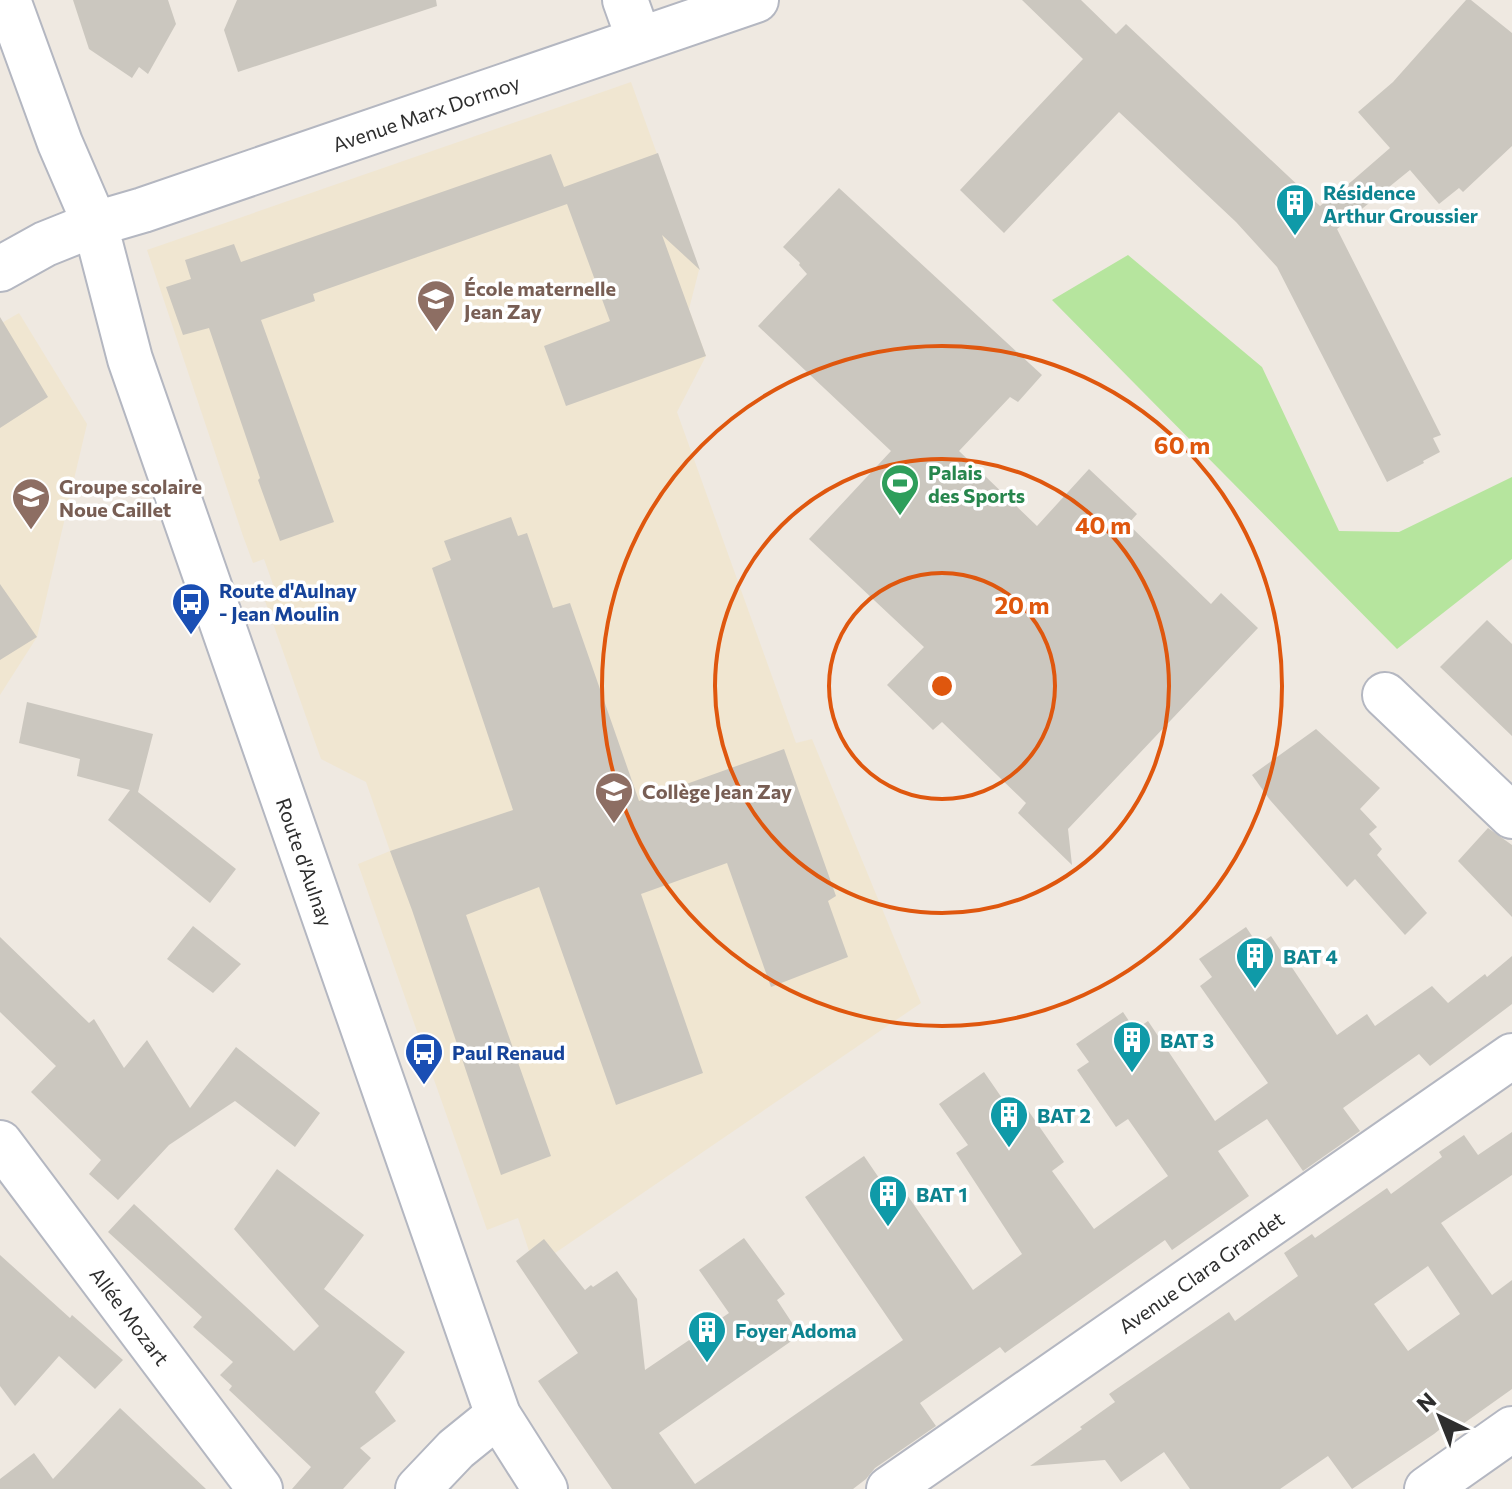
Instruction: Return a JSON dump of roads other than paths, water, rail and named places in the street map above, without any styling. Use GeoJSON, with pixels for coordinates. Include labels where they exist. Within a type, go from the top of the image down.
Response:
{"type":"FeatureCollection","features":[{"type":"Feature","properties":{"kind":"street","name":"Route d'Aulnay"},"geometry":{"type":"LineString","coordinates":[[8,0],[60,143],[95,224],[130,359],[498,1415],[545,1489]]}},
{"type":"Feature","properties":{"kind":"street","name":"Avenue Marx Dormoy"},"geometry":{"type":"LineString","coordinates":[[0,269],[45,244],[95,224],[158,205],[632,20],[756,0]]}},
{"type":"Feature","properties":{"kind":"street"},"geometry":{"type":"LineString","coordinates":[[1385,695],[1512,816]]}},
{"type":"Feature","properties":{"kind":"street","name":"Avenue Clara Grandet"},"geometry":{"type":"LineString","coordinates":[[889,1489],[1512,1056]]}},
{"type":"Feature","properties":{"kind":"street","name":"Allée Mozart"},"geometry":{"type":"LineString","coordinates":[[0,1143],[260,1489]]}},
{"type":"Feature","properties":{"kind":"street"},"geometry":{"type":"LineString","coordinates":[[418,1489],[456,1449],[498,1415]]}},
{"type":"Feature","properties":{"kind":"street"},"geometry":{"type":"LineString","coordinates":[[1427,1489],[1512,1429]]}},
{"type":"Feature","properties":{"kind":"place","name":"Résidence Arthur Groussier"},"geometry":{"type":"Point","coordinates":[1295,237]}},
{"type":"Feature","properties":{"kind":"place","name":"École maternelle Jean Zay"},"geometry":{"type":"Point","coordinates":[436,333]}},
{"type":"Feature","properties":{"kind":"place","name":"Palais des Sports"},"geometry":{"type":"Point","coordinates":[900,517]}},
{"type":"Feature","properties":{"kind":"place","name":"Groupe scolaire Noue Caillet"},"geometry":{"type":"Point","coordinates":[31,531]}},
{"type":"Feature","properties":{"kind":"place","name":"Route d'Aulnay - Jean Moulin"},"geometry":{"type":"Point","coordinates":[191,636]}},
{"type":"Feature","properties":{"kind":"place","name":"Collège Jean Zay"},"geometry":{"type":"Point","coordinates":[614,825]}},
{"type":"Feature","properties":{"kind":"place","name":"BAT 4"},"geometry":{"type":"Point","coordinates":[1255,990]}},
{"type":"Feature","properties":{"kind":"place","name":"BAT 3"},"geometry":{"type":"Point","coordinates":[1132,1074]}},
{"type":"Feature","properties":{"kind":"place","name":"Paul Renaud"},"geometry":{"type":"Point","coordinates":[424,1086]}},
{"type":"Feature","properties":{"kind":"place","name":"BAT 2"},"geometry":{"type":"Point","coordinates":[1009,1149]}},
{"type":"Feature","properties":{"kind":"place","name":"BAT 1"},"geometry":{"type":"Point","coordinates":[888,1228]}},
{"type":"Feature","properties":{"kind":"place","name":"Foyer Adoma"},"geometry":{"type":"Point","coordinates":[707,1364]}}]}
